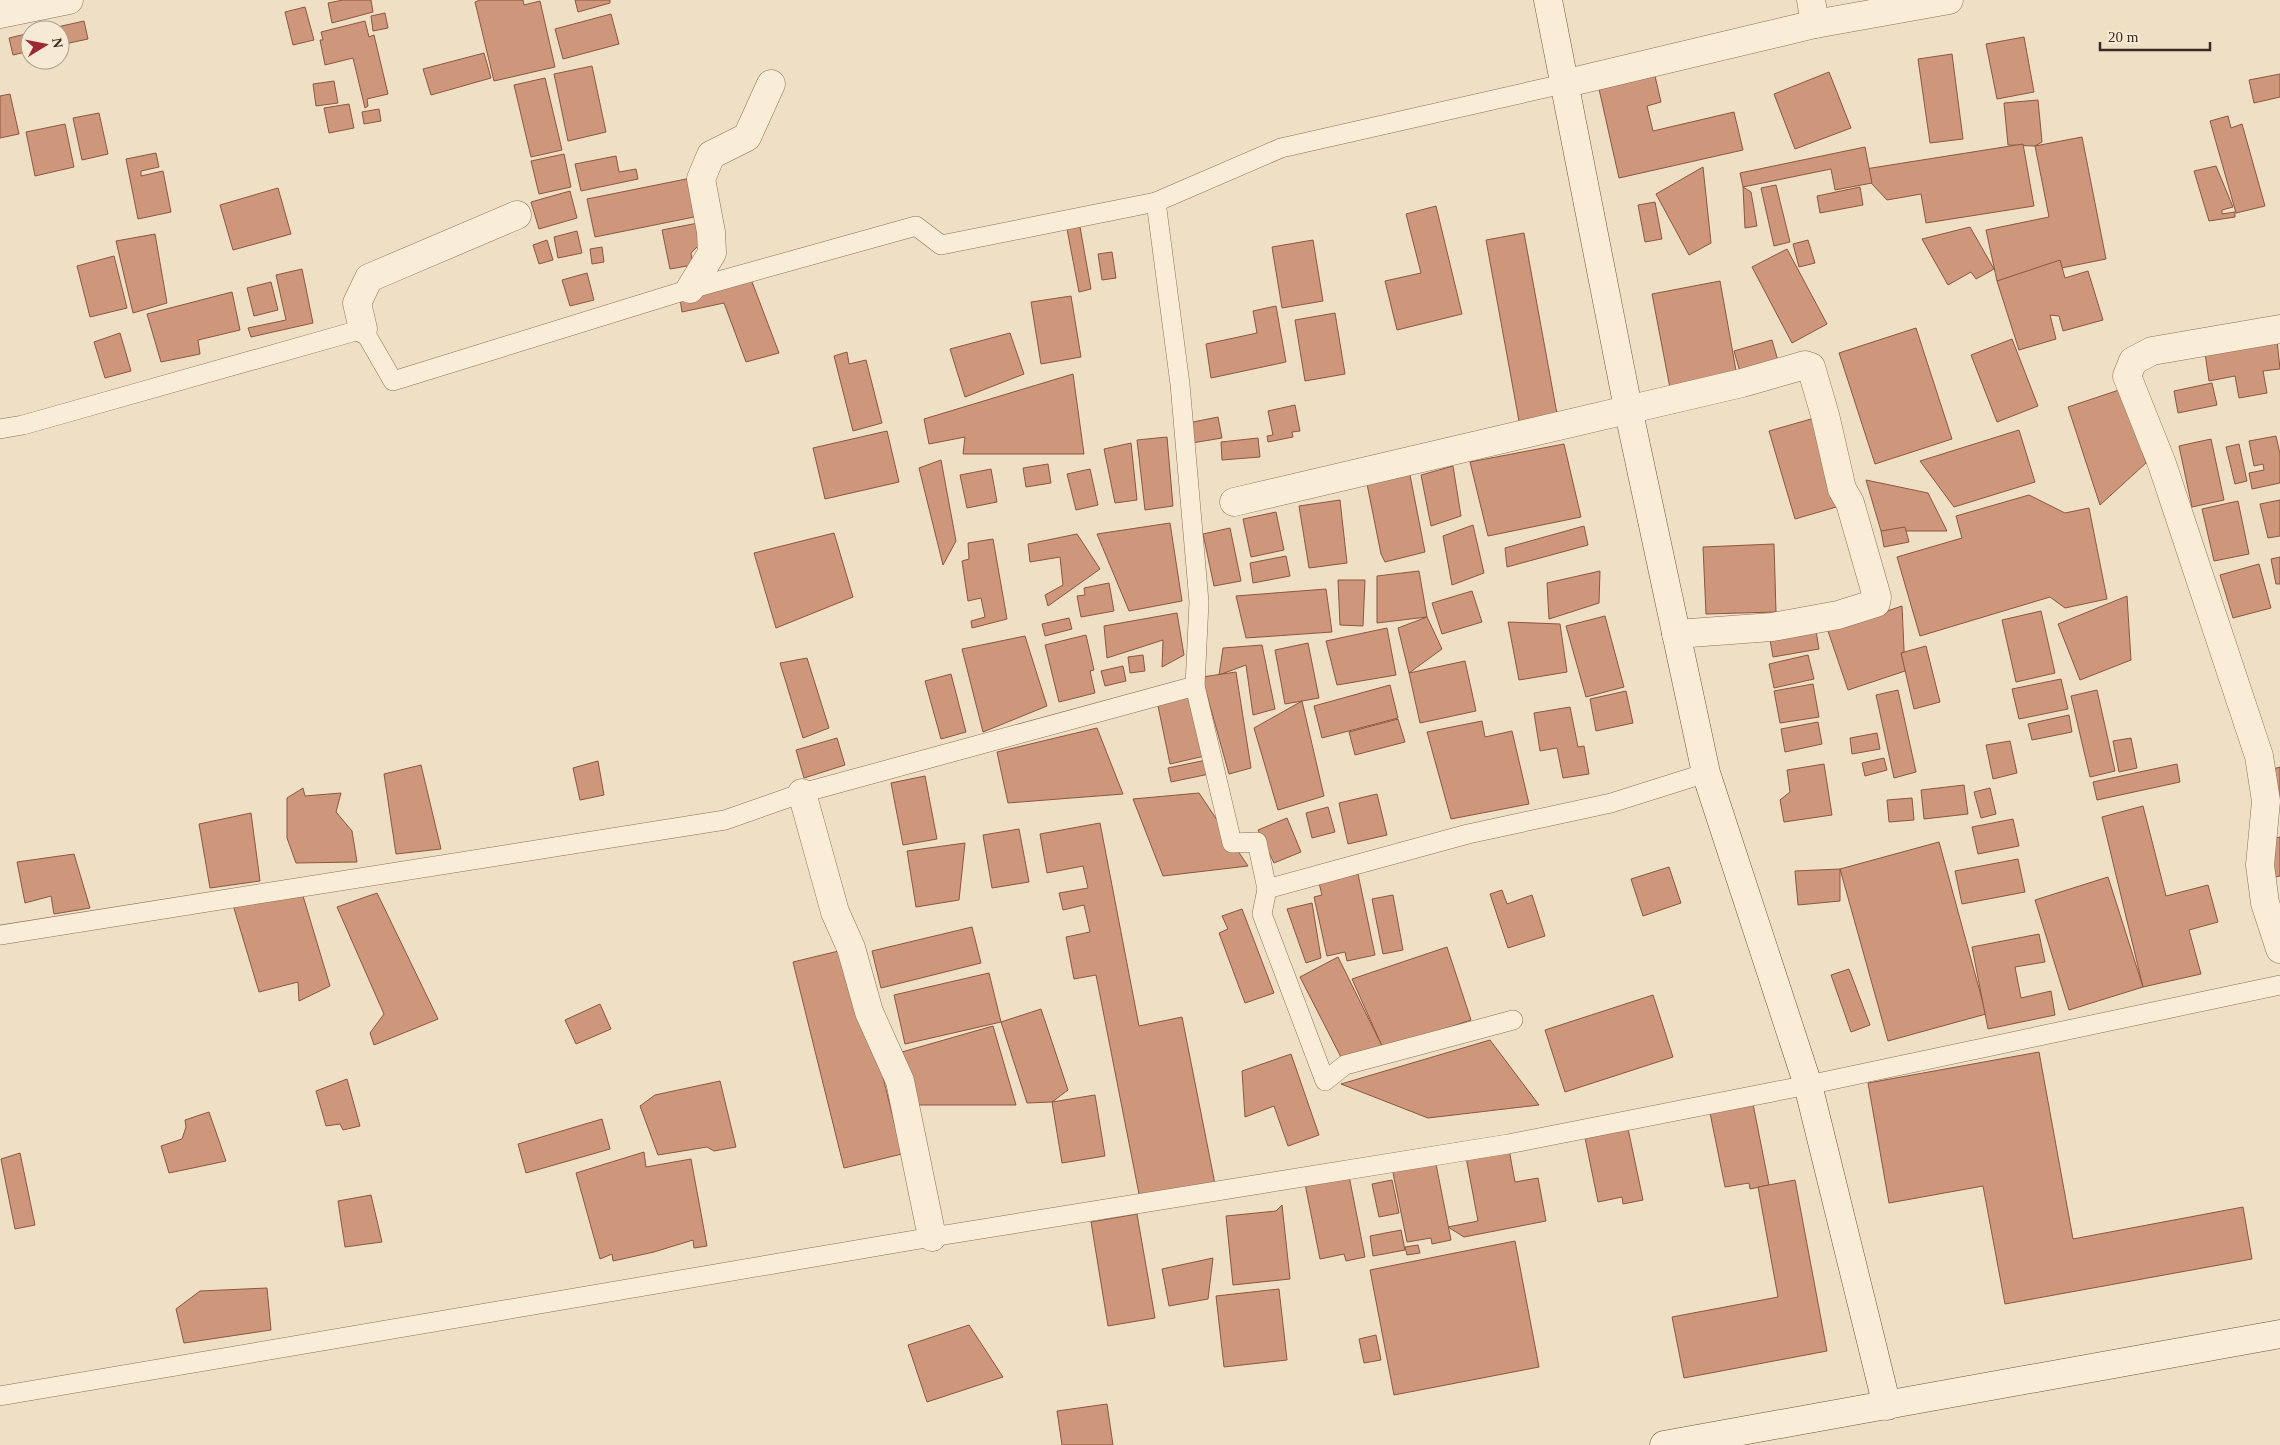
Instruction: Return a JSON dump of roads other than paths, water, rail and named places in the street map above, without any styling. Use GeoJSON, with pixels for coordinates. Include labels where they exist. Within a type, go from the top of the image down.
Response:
{"type":"FeatureCollection","features":[{"type":"Feature","properties":{"kind":"street"},"geometry":{"type":"LineString","coordinates":[[0,14],[69,0]]}},
{"type":"Feature","properties":{"kind":"street"},"geometry":{"type":"LineString","coordinates":[[1548,0],[1628,408],[1706,773],[1808,1084],[1887,1406]]}},
{"type":"Feature","properties":{"kind":"street"},"geometry":{"type":"LineString","coordinates":[[1563,84],[1813,12],[1949,0]]}},
{"type":"Feature","properties":{"kind":"street"},"geometry":{"type":"LineString","coordinates":[[690,288],[712,253],[711,232],[701,179],[711,155],[747,137],[771,84]]}},
{"type":"Feature","properties":{"kind":"street"},"geometry":{"type":"LineString","coordinates":[[363,329],[357,303],[369,278],[517,214]]}},
{"type":"Feature","properties":{"kind":"street"},"geometry":{"type":"LineString","coordinates":[[2280,329],[2152,351],[2133,361],[2127,376],[2162,464],[2259,756],[2266,801],[2260,865],[2265,903],[2280,949]]}},
{"type":"Feature","properties":{"kind":"street"},"geometry":{"type":"LineString","coordinates":[[1234,502],[1628,408],[1742,383],[1805,365],[1811,368],[1825,415],[1842,489],[1850,503],[1877,597],[1876,603],[1829,617],[1772,627],[1676,634]]}},
{"type":"Feature","properties":{"kind":"street"},"geometry":{"type":"LineString","coordinates":[[802,793],[834,912],[851,948],[869,1012],[900,1081],[932,1237]]}},
{"type":"Feature","properties":{"kind":"street"},"geometry":{"type":"LineString","coordinates":[[1664,1445],[2280,1334]]}},
{"type":"Feature","properties":{"kind":"lane"},"geometry":{"type":"LineString","coordinates":[[0,429],[23,425],[363,329],[393,381],[690,288],[916,226],[941,245],[1156,202],[1281,148],[1563,84]]}},
{"type":"Feature","properties":{"kind":"lane"},"geometry":{"type":"LineString","coordinates":[[1156,202],[1180,384],[1198,602],[1195,686],[1232,843],[1257,842],[1267,889],[1262,914],[1325,1081],[1345,1065],[1513,1020]]}},
{"type":"Feature","properties":{"kind":"lane"},"geometry":{"type":"LineString","coordinates":[[0,935],[725,820],[802,793],[1195,686]]}},
{"type":"Feature","properties":{"kind":"lane"},"geometry":{"type":"LineString","coordinates":[[1267,889],[1468,834],[1611,803],[1706,773]]}},
{"type":"Feature","properties":{"kind":"lane"},"geometry":{"type":"LineString","coordinates":[[0,1396],[932,1237],[1508,1144],[1808,1084],[2280,985]]}}]}
